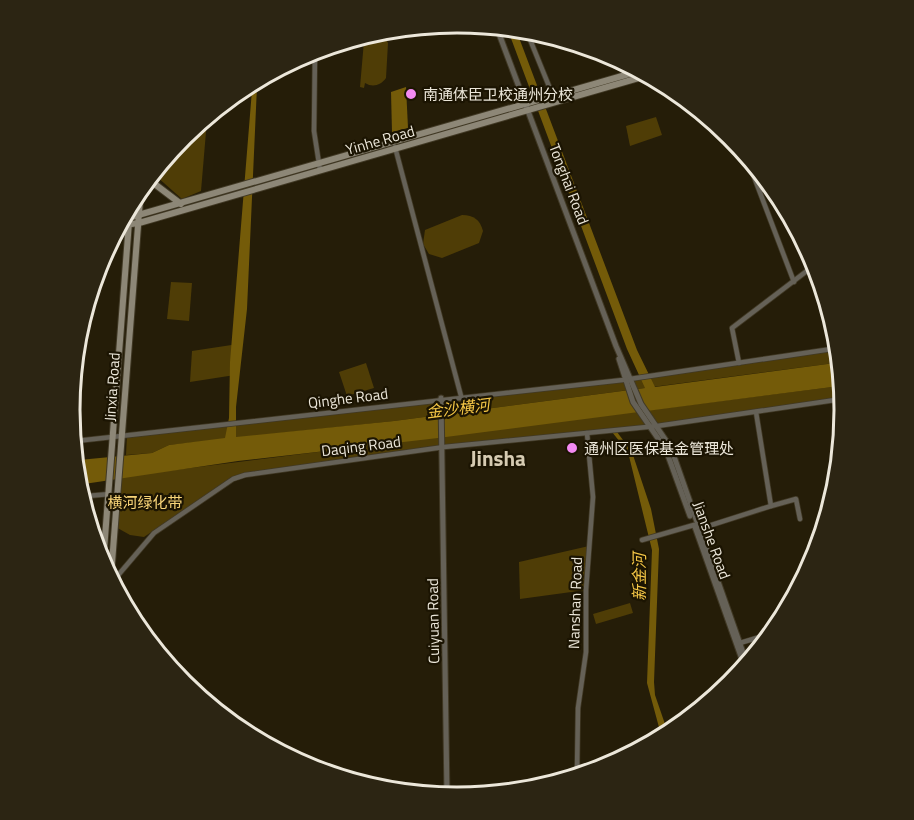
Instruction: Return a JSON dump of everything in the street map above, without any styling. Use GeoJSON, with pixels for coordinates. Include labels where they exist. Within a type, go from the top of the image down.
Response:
{"type":"FeatureCollection","features":[{"type":"Feature","properties":{"kind":"main road","name":"Yinhe Road"},"geometry":{"type":"LineString","coordinates":[[132,220],[139,220],[395,146],[628,74]]}},
{"type":"Feature","properties":{"kind":"main road","name":"Yinhe Road"},"geometry":{"type":"LineString","coordinates":[[556,97],[636,78]]}},
{"type":"Feature","properties":{"kind":"main road","name":"Yinhe Road"},"geometry":{"type":"LineString","coordinates":[[139,220],[181,204],[320,167]]}},
{"type":"Feature","properties":{"kind":"main road"},"geometry":{"type":"LineString","coordinates":[[155,184],[181,204]]}},
{"type":"Feature","properties":{"kind":"main road","name":"Jinxia Road"},"geometry":{"type":"LineString","coordinates":[[112,561],[120,436],[140,208]]}},
{"type":"Feature","properties":{"kind":"main road","name":"Jinxia Road"},"geometry":{"type":"LineString","coordinates":[[105,544],[127,228]]}},
{"type":"Feature","properties":{"kind":"street","name":"Tonghai Road"},"geometry":{"type":"LineString","coordinates":[[500,35],[616,346],[653,426]]}},
{"type":"Feature","properties":{"kind":"street"},"geometry":{"type":"LineString","coordinates":[[531,40],[556,97]]}},
{"type":"Feature","properties":{"kind":"street"},"geometry":{"type":"LineString","coordinates":[[315,61],[314,131],[320,167]]}},
{"type":"Feature","properties":{"kind":"street"},"geometry":{"type":"LineString","coordinates":[[395,146],[461,396]]}},
{"type":"Feature","properties":{"kind":"street"},"geometry":{"type":"LineString","coordinates":[[755,178],[794,282]]}},
{"type":"Feature","properties":{"kind":"street"},"geometry":{"type":"LineString","coordinates":[[807,271],[732,328],[739,363],[829,349]]}},
{"type":"Feature","properties":{"kind":"street","name":"Tonghai Road"},"geometry":{"type":"LineString","coordinates":[[616,346],[623,380],[633,402],[653,426]]}},
{"type":"Feature","properties":{"kind":"street","name":"Qinghe Road"},"geometry":{"type":"LineString","coordinates":[[81,440],[441,398],[623,380],[739,363]]}},
{"type":"Feature","properties":{"kind":"street","name":"Cuiyuan Road"},"geometry":{"type":"LineString","coordinates":[[441,398],[444,447],[447,787]]}},
{"type":"Feature","properties":{"kind":"street","name":"Daqing Road"},"geometry":{"type":"LineString","coordinates":[[118,575],[154,533],[233,479],[330,461],[653,426],[834,400]]}},
{"type":"Feature","properties":{"kind":"street"},"geometry":{"type":"LineString","coordinates":[[756,412],[771,506]]}},
{"type":"Feature","properties":{"kind":"street","name":"Jianshe Road"},"geometry":{"type":"LineString","coordinates":[[653,426],[671,448],[741,657]]}},
{"type":"Feature","properties":{"kind":"street","name":"Nanshan Road"},"geometry":{"type":"LineString","coordinates":[[577,767],[579,708],[586,652],[586,590],[593,497],[587,433]]}},
{"type":"Feature","properties":{"kind":"street"},"geometry":{"type":"LineString","coordinates":[[90,496],[110,494]]}},
{"type":"Feature","properties":{"kind":"street"},"geometry":{"type":"LineString","coordinates":[[644,539],[796,500],[800,519]]}},
{"type":"Feature","properties":{"kind":"street","name":"Jianshe Road"},"geometry":{"type":"LineString","coordinates":[[696,527],[744,654]]}},
{"type":"Feature","properties":{"kind":"street"},"geometry":{"type":"LineString","coordinates":[[741,643],[758,638]]}},
{"type":"Feature","properties":{"kind":"green space"},"geometry":{"type":"Polygon","coordinates":[[[386,39],[386,78],[377,85],[365,83],[364,88],[360,87],[364,45],[386,39]]]}},
{"type":"Feature","properties":{"kind":"green space"},"geometry":{"type":"Polygon","coordinates":[[[656,117],[662,135],[630,146],[626,126],[656,117]]]}},
{"type":"Feature","properties":{"kind":"green space"},"geometry":{"type":"Polygon","coordinates":[[[206,129],[201,191],[182,199],[159,179],[190,143],[206,129]]]}},
{"type":"Feature","properties":{"kind":"green space"},"geometry":{"type":"Polygon","coordinates":[[[462,215],[473,217],[480,224],[483,231],[479,243],[442,258],[429,254],[423,244],[425,230],[462,215]]]}},
{"type":"Feature","properties":{"kind":"green space"},"geometry":{"type":"Polygon","coordinates":[[[171,282],[192,283],[189,321],[167,319],[171,282]]]}},
{"type":"Feature","properties":{"kind":"green space"},"geometry":{"type":"Polygon","coordinates":[[[238,344],[235,375],[190,382],[192,351],[238,344]]]}},
{"type":"Feature","properties":{"kind":"green space","name":"横河绿化带"},"geometry":{"type":"Polygon","coordinates":[[[829,349],[831,361],[831,363],[394,421],[169,445],[152,453],[126,455],[127,435],[623,380],[829,349]]]}},
{"type":"Feature","properties":{"kind":"green space"},"geometry":{"type":"Polygon","coordinates":[[[366,363],[374,388],[347,396],[339,372],[366,363]]]}},
{"type":"Feature","properties":{"kind":"green space","name":"横河绿化带"},"geometry":{"type":"Polygon","coordinates":[[[833,387],[834,400],[657,426],[444,447],[245,473],[232,478],[144,537],[130,535],[114,526],[119,477],[833,387]]]}},
{"type":"Feature","properties":{"kind":"green space"},"geometry":{"type":"Polygon","coordinates":[[[589,546],[586,590],[520,599],[519,562],[589,546]]]}},
{"type":"Feature","properties":{"kind":"green space"},"geometry":{"type":"Polygon","coordinates":[[[630,603],[633,613],[596,624],[593,614],[630,603]]]}},
{"type":"Feature","properties":{"kind":"shaded area"},"geometry":{"type":"Polygon","coordinates":[[[510,37],[519,38],[637,350],[655,387],[831,364],[833,387],[438,438],[238,461],[87,484],[83,460],[152,453],[169,445],[225,438],[229,418],[230,362],[252,95],[257,92],[247,309],[236,407],[236,437],[394,421],[645,388],[627,349],[510,37]]]}},
{"type":"Feature","properties":{"kind":"shaded area"},"geometry":{"type":"Polygon","coordinates":[[[406,87],[408,128],[392,132],[391,92],[406,87]]]}},
{"type":"Feature","properties":{"kind":"shaded area"},"geometry":{"type":"Polygon","coordinates":[[[612,432],[617,432],[632,452],[651,509],[659,549],[654,682],[655,695],[665,724],[659,727],[647,683],[652,550],[628,452],[612,432]]]}},
{"type":"Feature","properties":{"kind":"place","name":"南通体臣卫校通州分校"},"geometry":{"type":"Point","coordinates":[411,94]}},
{"type":"Feature","properties":{"kind":"place","name":"通州区医保基金管理处"},"geometry":{"type":"Point","coordinates":[572,448]}},
{"type":"Feature","properties":{"kind":"district","name":"Jinsha"},"geometry":{"type":"Point","coordinates":[498,458]}},
{"type":"Feature","properties":{"kind":"water label","name":"金沙横河"},"geometry":{"type":"Point","coordinates":[458,408]}},
{"type":"Feature","properties":{"kind":"water label","name":"新金河"},"geometry":{"type":"Point","coordinates":[639,577]}}]}
